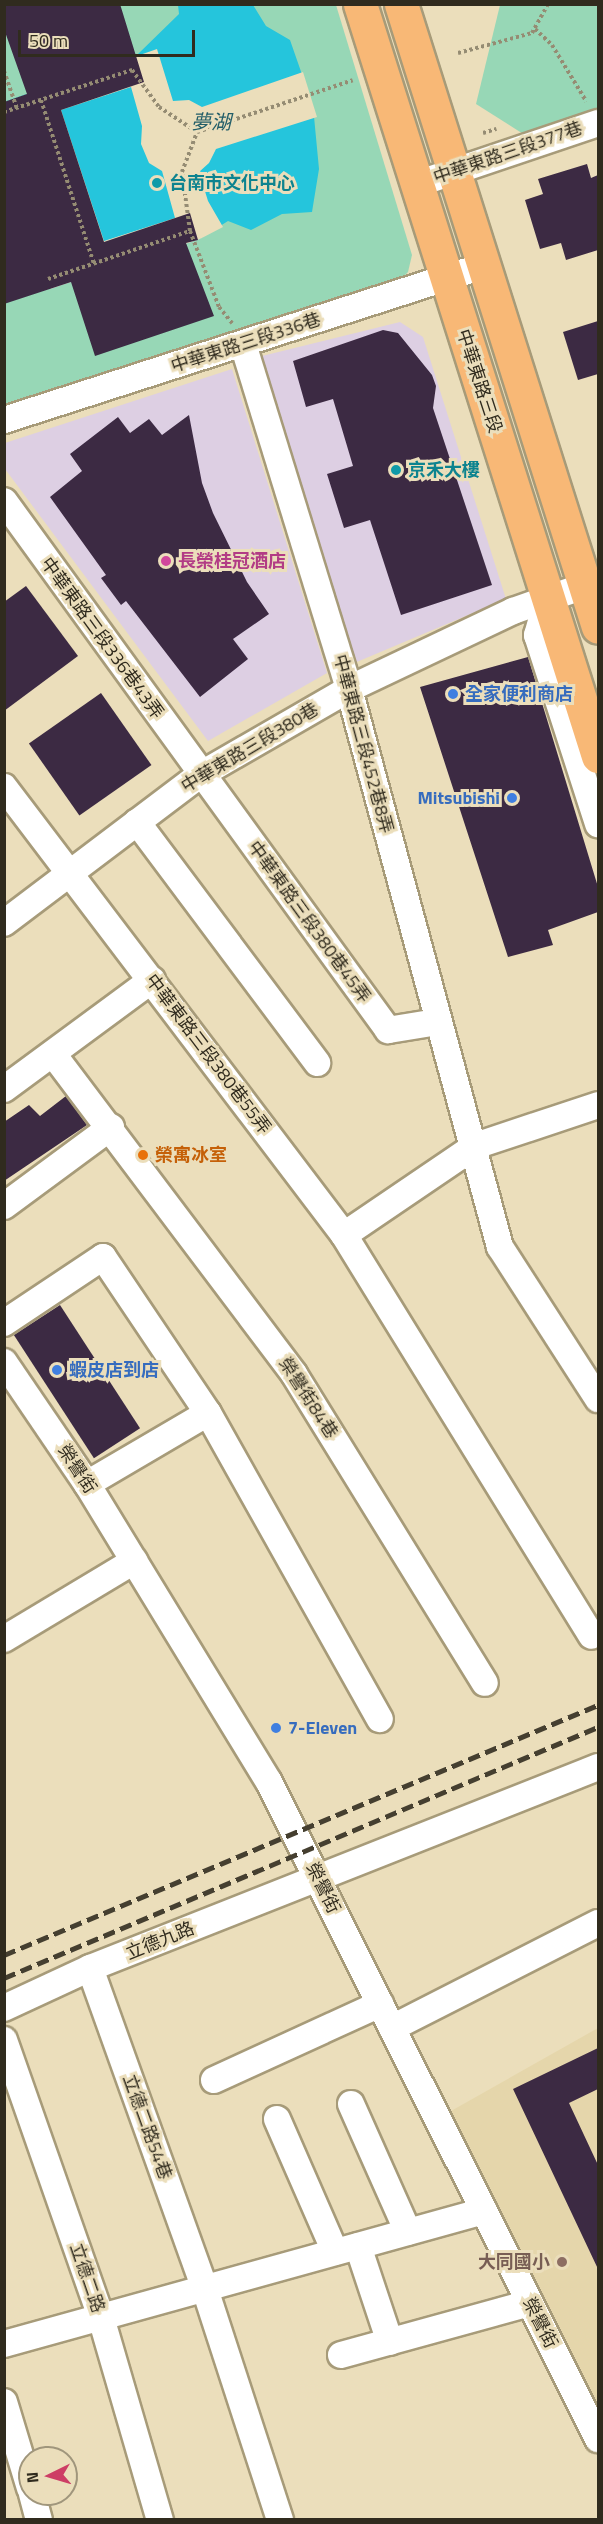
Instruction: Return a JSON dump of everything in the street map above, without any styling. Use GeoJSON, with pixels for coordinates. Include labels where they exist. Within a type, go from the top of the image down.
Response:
{"type":"FeatureCollection","features":[{"type":"Feature","properties":{"kind":"main road","name":"中華東路三段"},"geometry":{"type":"LineString","coordinates":[[360,4],[598,756]]}},
{"type":"Feature","properties":{"kind":"main road"},"geometry":{"type":"LineString","coordinates":[[401,4],[594,588],[598,627]]}},
{"type":"Feature","properties":{"kind":"street","name":"中華東路三段377巷"},"geometry":{"type":"LineString","coordinates":[[417,184],[456,171],[593,113]]}},
{"type":"Feature","properties":{"kind":"street","name":"中華東路三段336巷"},"geometry":{"type":"LineString","coordinates":[[4,420],[486,265]]}},
{"type":"Feature","properties":{"kind":"street","name":"中華東路三段452巷8弄"},"geometry":{"type":"LineString","coordinates":[[243,344],[349,689],[437,1022],[475,1146]]}},
{"type":"Feature","properties":{"kind":"street","name":"中華東路三段336巷43弄"},"geometry":{"type":"LineString","coordinates":[[4,501],[200,775]]}},
{"type":"Feature","properties":{"kind":"street","name":"中華東路三段380巷"},"geometry":{"type":"LineString","coordinates":[[4,923],[200,775],[349,689],[548,597],[594,588]]}},
{"type":"Feature","properties":{"kind":"street"},"geometry":{"type":"LineString","coordinates":[[548,597],[537,635],[598,824]]}},
{"type":"Feature","properties":{"kind":"street","name":"中華東路三段380巷45弄"},"geometry":{"type":"LineString","coordinates":[[200,775],[388,1030],[437,1022]]}},
{"type":"Feature","properties":{"kind":"street","name":"中華東路三段380巷55弄"},"geometry":{"type":"LineString","coordinates":[[4,787],[344,1235]]}},
{"type":"Feature","properties":{"kind":"street"},"geometry":{"type":"LineString","coordinates":[[137,822],[318,1063]]}},
{"type":"Feature","properties":{"kind":"street"},"geometry":{"type":"LineString","coordinates":[[4,1089],[152,980]]}},
{"type":"Feature","properties":{"kind":"street","name":"榮譽街84巷"},"geometry":{"type":"LineString","coordinates":[[53,1054],[111,1127],[294,1374],[485,1683]]}},
{"type":"Feature","properties":{"kind":"street"},"geometry":{"type":"LineString","coordinates":[[592,1636],[344,1235],[475,1146],[598,1104]]}},
{"type":"Feature","properties":{"kind":"street"},"geometry":{"type":"LineString","coordinates":[[4,1206],[111,1127]]}},
{"type":"Feature","properties":{"kind":"street"},"geometry":{"type":"LineString","coordinates":[[475,1146],[500,1247],[598,1399]]}},
{"type":"Feature","properties":{"kind":"street"},"geometry":{"type":"LineString","coordinates":[[4,1323],[103,1257],[208,1413],[380,1719]]}},
{"type":"Feature","properties":{"kind":"street","name":"榮譽街"},"geometry":{"type":"LineString","coordinates":[[4,1362],[87,1484],[269,1782],[598,2439]]}},
{"type":"Feature","properties":{"kind":"street"},"geometry":{"type":"LineString","coordinates":[[87,1484],[208,1413]]}},
{"type":"Feature","properties":{"kind":"street"},"geometry":{"type":"LineString","coordinates":[[4,1639],[135,1561]]}},
{"type":"Feature","properties":{"kind":"street","name":"立德九路"},"geometry":{"type":"LineString","coordinates":[[4,2008],[90,1968],[598,1767]]}},
{"type":"Feature","properties":{"kind":"street"},"geometry":{"type":"LineString","coordinates":[[392,2028],[598,1923]]}},
{"type":"Feature","properties":{"kind":"street","name":"立德二路54巷"},"geometry":{"type":"LineString","coordinates":[[90,1968],[204,2286],[280,2520]]}},
{"type":"Feature","properties":{"kind":"street"},"geometry":{"type":"LineString","coordinates":[[214,2080],[380,2004]]}},
{"type":"Feature","properties":{"kind":"street","name":"立德二路"},"geometry":{"type":"LineString","coordinates":[[4,2040],[100,2314],[160,2520]]}},
{"type":"Feature","properties":{"kind":"street"},"geometry":{"type":"LineString","coordinates":[[351,2104],[408,2232]]}},
{"type":"Feature","properties":{"kind":"street"},"geometry":{"type":"LineString","coordinates":[[277,2119],[347,2249],[390,2342]]}},
{"type":"Feature","properties":{"kind":"street"},"geometry":{"type":"LineString","coordinates":[[4,2344],[100,2314],[484,2211]]}},
{"type":"Feature","properties":{"kind":"street"},"geometry":{"type":"LineString","coordinates":[[341,2355],[530,2303]]}},
{"type":"Feature","properties":{"kind":"street"},"geometry":{"type":"LineString","coordinates":[[4,2402],[18,2448]]}},
{"type":"Feature","properties":{"kind":"path"},"geometry":{"type":"LineString","coordinates":[[458,53],[516,39],[535,29],[548,4]]}},
{"type":"Feature","properties":{"kind":"path"},"geometry":{"type":"LineString","coordinates":[[535,29],[552,45],[593,113]]}},
{"type":"Feature","properties":{"kind":"path"},"geometry":{"type":"LineString","coordinates":[[4,112],[132,70],[159,107],[197,132]]}},
{"type":"Feature","properties":{"kind":"path"},"geometry":{"type":"LineString","coordinates":[[4,71],[17,108]]}},
{"type":"Feature","properties":{"kind":"path"},"geometry":{"type":"LineString","coordinates":[[197,132],[353,80]]}},
{"type":"Feature","properties":{"kind":"path"},"geometry":{"type":"LineString","coordinates":[[41,100],[94,264]]}},
{"type":"Feature","properties":{"kind":"path"},"geometry":{"type":"LineString","coordinates":[[197,132],[182,172],[190,231],[219,307],[243,344]]}},
{"type":"Feature","properties":{"kind":"path"},"geometry":{"type":"LineString","coordinates":[[48,279],[190,231]]}},
{"type":"Feature","properties":{"kind":"shaded area"},"geometry":{"type":"Polygon","coordinates":[[[400,322],[423,337],[506,599],[352,664],[254,358],[400,322]]]}},
{"type":"Feature","properties":{"kind":"shaded area"},"geometry":{"type":"Polygon","coordinates":[[[232,369],[327,673],[208,741],[5,469],[5,443],[232,369]]]}},
{"type":"Feature","properties":{"kind":"shaded area","name":"大同國小"},"geometry":{"type":"Polygon","coordinates":[[[598,2028],[598,2412],[451,2111],[598,2028]]]}},
{"type":"Feature","properties":{"kind":"green space"},"geometry":{"type":"Polygon","coordinates":[[[5,5],[336,5],[412,255],[408,272],[394,287],[5,412],[5,5]]]}},
{"type":"Feature","properties":{"kind":"green space"},"geometry":{"type":"Polygon","coordinates":[[[500,5],[598,5],[598,112],[528,137],[476,104],[500,5]]]}},
{"type":"Feature","properties":{"kind":"water","name":"夢湖"},"geometry":{"type":"Polygon","coordinates":[[[178,5],[253,5],[266,26],[290,40],[313,106],[319,169],[312,212],[282,214],[251,230],[228,221],[198,240],[51,289],[4,102],[137,55],[179,14],[178,5]]]}},
{"type":"Feature","properties":{"kind":"pier"},"geometry":{"type":"Polygon","coordinates":[[[157,49],[173,101],[189,100],[202,107],[303,72],[317,117],[216,149],[209,163],[199,172],[208,201],[223,227],[198,240],[51,289],[4,121],[5,102],[157,49]],[[131,87],[61,110],[104,241],[175,218],[162,171],[149,163],[141,144],[142,126],[131,87]]]}},
{"type":"Feature","properties":{"kind":"building"},"geometry":{"type":"Polygon","coordinates":[[[4,4],[120,4],[144,82],[61,110],[104,242],[190,213],[198,240],[186,243],[214,316],[95,356],[71,282],[4,304],[4,102],[27,94],[4,29],[4,4]]]}},
{"type":"Feature","properties":{"kind":"building"},"geometry":{"type":"Polygon","coordinates":[[[587,164],[591,178],[598,175],[598,250],[566,260],[561,243],[540,249],[525,200],[543,194],[538,179],[587,164]]]}},
{"type":"Feature","properties":{"kind":"building"},"geometry":{"type":"Polygon","coordinates":[[[598,321],[598,374],[578,380],[563,332],[598,321]]]}},
{"type":"Feature","properties":{"kind":"building","name":"京禾大樓"},"geometry":{"type":"Polygon","coordinates":[[[383,330],[398,333],[432,375],[436,386],[433,408],[492,585],[401,615],[370,520],[344,528],[327,474],[353,466],[333,399],[306,407],[293,361],[383,330]]]}},
{"type":"Feature","properties":{"kind":"building","name":"長榮桂冠酒店"},"geometry":{"type":"Polygon","coordinates":[[[189,415],[202,483],[213,513],[247,582],[269,614],[233,639],[248,659],[200,697],[126,601],[121,605],[101,578],[106,575],[50,497],[82,471],[70,454],[118,417],[130,433],[149,419],[162,435],[189,415]]]}},
{"type":"Feature","properties":{"kind":"building"},"geometry":{"type":"Polygon","coordinates":[[[26,586],[78,656],[4,711],[4,602],[26,586]]]}},
{"type":"Feature","properties":{"kind":"building"},"geometry":{"type":"Polygon","coordinates":[[[528,657],[598,887],[598,912],[548,930],[553,945],[508,957],[420,687],[528,657]]]}},
{"type":"Feature","properties":{"kind":"building"},"geometry":{"type":"Polygon","coordinates":[[[101,693],[151,765],[79,816],[29,743],[101,693]]]}},
{"type":"Feature","properties":{"kind":"building"},"geometry":{"type":"Polygon","coordinates":[[[66,1096],[87,1125],[4,1181],[4,1122],[29,1105],[40,1116],[66,1096]]]}},
{"type":"Feature","properties":{"kind":"building"},"geometry":{"type":"Polygon","coordinates":[[[60,1305],[140,1428],[94,1458],[14,1335],[60,1305]]]}},
{"type":"Feature","properties":{"kind":"building"},"geometry":{"type":"Polygon","coordinates":[[[598,2048],[598,2089],[569,2103],[598,2165],[598,2269],[513,2089],[598,2048]]]}},
{"type":"Feature","properties":{"kind":"railway"},"geometry":{"type":"LineString","coordinates":[[4,1955],[598,1705]]}},
{"type":"Feature","properties":{"kind":"railway"},"geometry":{"type":"LineString","coordinates":[[4,1978],[598,1727]]}},
{"type":"Feature","properties":{"kind":"place","name":"台南市文化中心"},"geometry":{"type":"Point","coordinates":[157,183]}},
{"type":"Feature","properties":{"kind":"place","name":"京禾大樓"},"geometry":{"type":"Point","coordinates":[396,470]}},
{"type":"Feature","properties":{"kind":"place","name":"長榮桂冠酒店"},"geometry":{"type":"Point","coordinates":[166,561]}},
{"type":"Feature","properties":{"kind":"place","name":"全家便利商店"},"geometry":{"type":"Point","coordinates":[453,694]}},
{"type":"Feature","properties":{"kind":"place","name":"Mitsubishi"},"geometry":{"type":"Point","coordinates":[512,798]}},
{"type":"Feature","properties":{"kind":"place","name":"榮寓冰室"},"geometry":{"type":"Point","coordinates":[143,1155]}},
{"type":"Feature","properties":{"kind":"place","name":"蝦皮店到店"},"geometry":{"type":"Point","coordinates":[57,1370]}},
{"type":"Feature","properties":{"kind":"place","name":"7-Eleven"},"geometry":{"type":"Point","coordinates":[276,1728]}},
{"type":"Feature","properties":{"kind":"place","name":"大同國小"},"geometry":{"type":"Point","coordinates":[562,2262]}}]}
